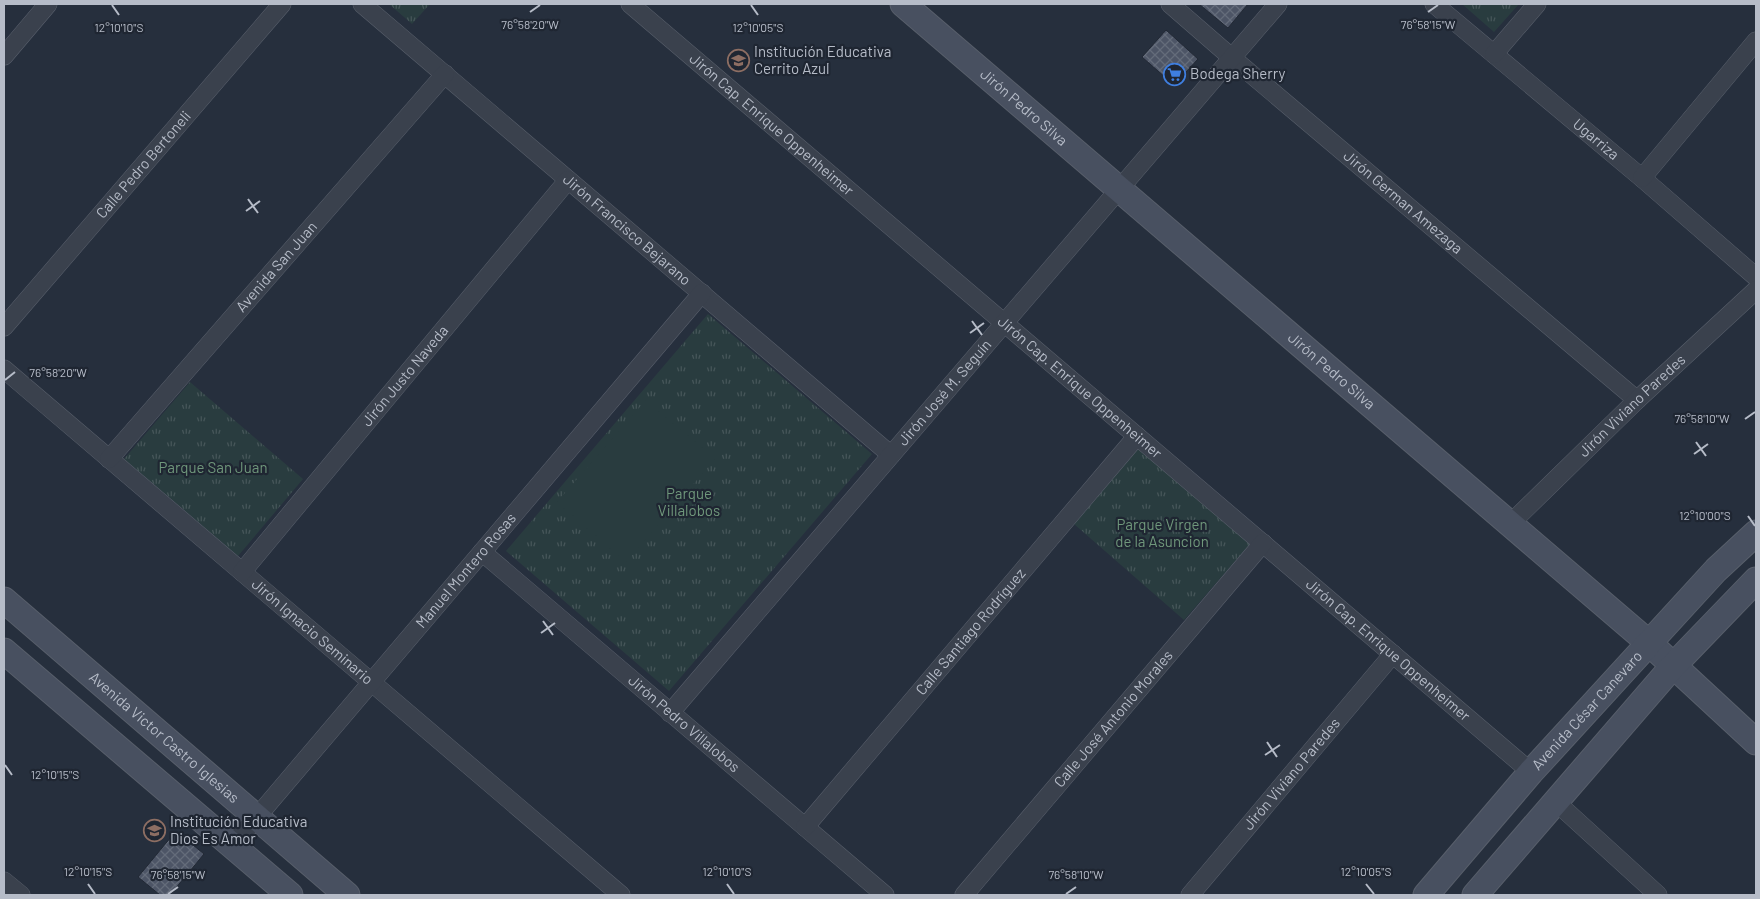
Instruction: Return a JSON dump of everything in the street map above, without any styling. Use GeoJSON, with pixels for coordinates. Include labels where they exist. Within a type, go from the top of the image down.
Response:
{"type":"FeatureCollection","features":[{"type":"Feature","properties":{"kind":"street"},"geometry":{"type":"LineString","coordinates":[[4,56],[48,4]]}},
{"type":"Feature","properties":{"kind":"street","name":"Calle Pedro Bertoneli"},"geometry":{"type":"LineString","coordinates":[[4,326],[282,4]]}},
{"type":"Feature","properties":{"kind":"street","name":"Jirón Francisco Bejarano"},"geometry":{"type":"LineString","coordinates":[[362,4],[891,455]]}},
{"type":"Feature","properties":{"kind":"street","name":"Jirón Cap. Enrique Oppenheimer"},"geometry":{"type":"LineString","coordinates":[[630,4],[1531,772]]}},
{"type":"Feature","properties":{"kind":"street","name":"Jirón Pedro Silva"},"geometry":{"type":"LineString","coordinates":[[904,4],[1650,643],[1756,742]]}},
{"type":"Feature","properties":{"kind":"street","name":"Jirón German Amezaga"},"geometry":{"type":"LineString","coordinates":[[1170,4],[1637,400]]}},
{"type":"Feature","properties":{"kind":"street","name":"Jirón José M. Seguín"},"geometry":{"type":"LineString","coordinates":[[670,713],[1278,4]]}},
{"type":"Feature","properties":{"kind":"street","name":"Ugarriza"},"geometry":{"type":"LineString","coordinates":[[1434,4],[1642,178],[1756,277]]}},
{"type":"Feature","properties":{"kind":"street"},"geometry":{"type":"LineString","coordinates":[[1494,54],[1537,4]]}},
{"type":"Feature","properties":{"kind":"street"},"geometry":{"type":"LineString","coordinates":[[1642,178],[1756,41]]}},
{"type":"Feature","properties":{"kind":"street","name":"Avenida San Juan"},"geometry":{"type":"LineString","coordinates":[[109,459],[445,74]]}},
{"type":"Feature","properties":{"kind":"street","name":"Jirón Justo Naveda"},"geometry":{"type":"LineString","coordinates":[[242,572],[568,180]]}},
{"type":"Feature","properties":{"kind":"street","name":"Jirón Viviano Paredes"},"geometry":{"type":"LineString","coordinates":[[1510,524],[1637,400],[1756,290]]}},
{"type":"Feature","properties":{"kind":"street","name":"Manuel Montero Rosas"},"geometry":{"type":"LineString","coordinates":[[230,846],[256,818],[702,294]]}},
{"type":"Feature","properties":{"kind":"street","name":"Jirón Ignacio Seminario"},"geometry":{"type":"LineString","coordinates":[[4,369],[621,895]]}},
{"type":"Feature","properties":{"kind":"street","name":"Calle Santiago Rodríguez"},"geometry":{"type":"LineString","coordinates":[[805,827],[1137,436]]}},
{"type":"Feature","properties":{"kind":"street","name":"Avenida César Canevaro"},"geometry":{"type":"LineString","coordinates":[[1426,895],[1531,772],[1716,570],[1756,533]]}},
{"type":"Feature","properties":{"kind":"street","name":"Calle José Antonio Morales"},"geometry":{"type":"LineString","coordinates":[[964,895],[1263,543]]}},
{"type":"Feature","properties":{"kind":"street","name":"Jirón Pedro Villalobos"},"geometry":{"type":"LineString","coordinates":[[482,552],[885,895]]}},
{"type":"Feature","properties":{"kind":"street"},"geometry":{"type":"LineString","coordinates":[[1475,895],[1674,666],[1756,580]]}},
{"type":"Feature","properties":{"kind":"street","name":"Avenida Victor Castro Iglesias"},"geometry":{"type":"LineString","coordinates":[[4,600],[347,895]]}},
{"type":"Feature","properties":{"kind":"street"},"geometry":{"type":"LineString","coordinates":[[4,651],[230,846],[290,895]]}},
{"type":"Feature","properties":{"kind":"street","name":"Jirón Viviano Paredes"},"geometry":{"type":"LineString","coordinates":[[1190,895],[1393,654]]}},
{"type":"Feature","properties":{"kind":"street"},"geometry":{"type":"LineString","coordinates":[[1556,802],[1658,895]]}},
{"type":"Feature","properties":{"kind":"street"},"geometry":{"type":"LineString","coordinates":[[4,881],[20,895]]}},
{"type":"Feature","properties":{"kind":"green space"},"geometry":{"type":"Polygon","coordinates":[[[389,4],[430,4],[412,24],[389,4]]]}},
{"type":"Feature","properties":{"kind":"green space"},"geometry":{"type":"Polygon","coordinates":[[[1462,4],[1519,4],[1494,32],[1462,4]]]}},
{"type":"Feature","properties":{"kind":"green space","name":"Parque Villalobos"},"geometry":{"type":"Polygon","coordinates":[[[708,314],[872,454],[669,691],[506,551],[708,314]]]}},
{"type":"Feature","properties":{"kind":"green space","name":"Parque San Juan"},"geometry":{"type":"Polygon","coordinates":[[[190,382],[303,479],[238,556],[124,459],[190,382]]]}},
{"type":"Feature","properties":{"kind":"green space"},"geometry":{"type":"Polygon","coordinates":[[[646,400],[715,459],[626,562],[557,502],[646,400]]]}},
{"type":"Feature","properties":{"kind":"green space","name":"Parque Virgen de la Asuncion"},"geometry":{"type":"Polygon","coordinates":[[[1139,448],[1250,544],[1184,620],[1074,524],[1139,448]]]}},
{"type":"Feature","properties":{"kind":"building"},"geometry":{"type":"Polygon","coordinates":[[[1199,4],[1248,4],[1228,28],[1199,4]]]}},
{"type":"Feature","properties":{"kind":"building"},"geometry":{"type":"Polygon","coordinates":[[[1166,30],[1198,59],[1174,85],[1142,57],[1166,30]]]}},
{"type":"Feature","properties":{"kind":"building"},"geometry":{"type":"Polygon","coordinates":[[[176,831],[204,854],[170,895],[160,895],[138,877],[176,831]]]}},
{"type":"Feature","properties":{"kind":"place","name":"Institución Educativa Cerrito Azul"},"geometry":{"type":"Point","coordinates":[738,61]}},
{"type":"Feature","properties":{"kind":"place","name":"Bodega Sherry"},"geometry":{"type":"Point","coordinates":[1174,74]}},
{"type":"Feature","properties":{"kind":"place","name":"Institución Educativa Dios Es Amor"},"geometry":{"type":"Point","coordinates":[154,831]}}]}
